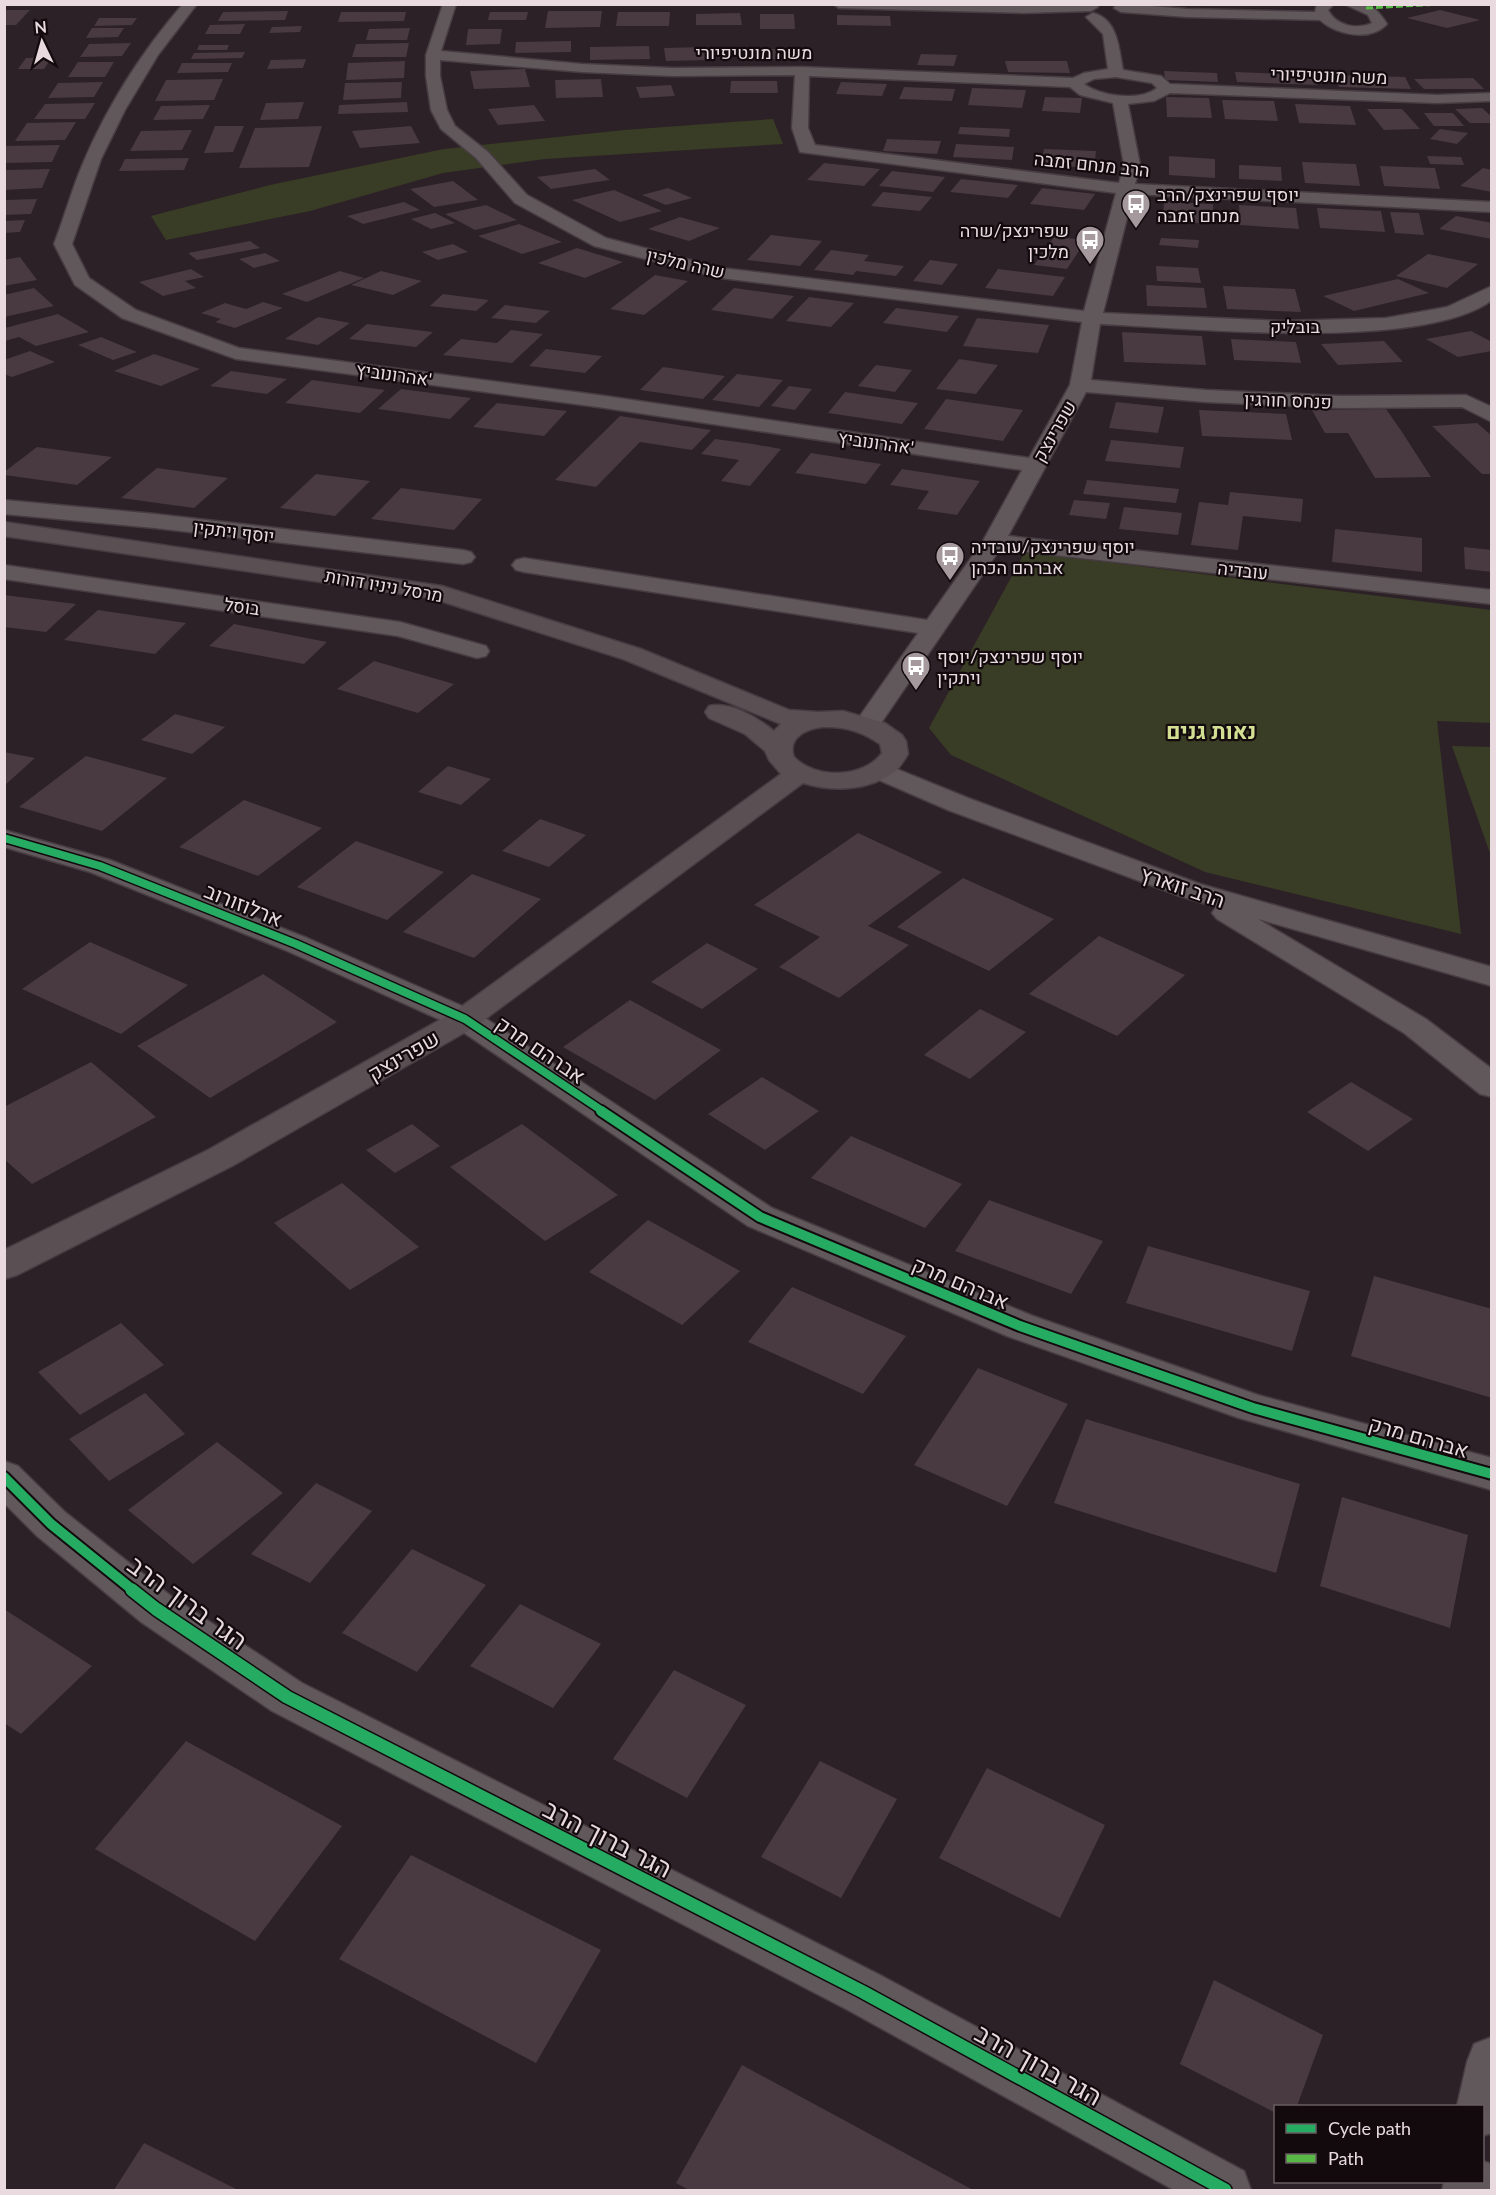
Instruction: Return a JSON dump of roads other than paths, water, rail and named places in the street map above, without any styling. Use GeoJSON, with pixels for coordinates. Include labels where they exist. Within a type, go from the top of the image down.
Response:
{"type":"FeatureCollection","features":[{"type":"Feature","properties":{"kind":"street","name":"אהרונוביץ'"},"geometry":{"type":"LineString","coordinates":[[191,4],[171,25],[146,62],[97,149],[63,244],[81,281],[129,314],[236,352],[598,401],[1034,465]]}},
{"type":"Feature","properties":{"kind":"street","name":"שרה מלכין"},"geometry":{"type":"LineString","coordinates":[[450,4],[433,55],[433,76],[439,110],[449,129],[482,155],[521,199],[600,242],[721,273],[1092,318]]}},
{"type":"Feature","properties":{"kind":"street"},"geometry":{"type":"LineString","coordinates":[[839,4],[1124,14],[1326,10],[1339,26],[1361,30],[1375,28],[1380,24],[1380,20],[1365,8],[1350,4]]}},
{"type":"Feature","properties":{"kind":"street"},"geometry":{"type":"LineString","coordinates":[[1090,13],[1110,33],[1116,73]]}},
{"type":"Feature","properties":{"kind":"street"},"geometry":{"type":"LineString","coordinates":[[1110,33],[1120,24],[1124,14]]}},
{"type":"Feature","properties":{"kind":"street"},"geometry":{"type":"LineString","coordinates":[[1361,30],[1372,46]]}},
{"type":"Feature","properties":{"kind":"street","name":"משה מונטיפיורי"},"geometry":{"type":"LineString","coordinates":[[433,55],[582,68],[672,72],[802,71],[1076,83]]}},
{"type":"Feature","properties":{"kind":"street","name":"הרב מנחם זמבה"},"geometry":{"type":"LineString","coordinates":[[802,71],[800,128],[807,143],[806,149],[1127,189],[1491,207]]}},
{"type":"Feature","properties":{"kind":"street"},"geometry":{"type":"LineString","coordinates":[[1116,73],[1145,76],[1156,80],[1166,88],[1157,95],[1120,99],[1082,91],[1077,87],[1076,83],[1089,76],[1116,73]]}},
{"type":"Feature","properties":{"kind":"street","name":"משה מונטיפיורי"},"geometry":{"type":"LineString","coordinates":[[1166,88],[1437,99],[1491,97]]}},
{"type":"Feature","properties":{"kind":"street","name":"שפרינצק"},"geometry":{"type":"LineString","coordinates":[[868,723],[994,541],[1080,385],[1092,318],[1132,165],[1120,99]]}},
{"type":"Feature","properties":{"kind":"street","name":"בובליק"},"geometry":{"type":"LineString","coordinates":[[1092,318],[1282,327],[1386,324],[1454,311],[1480,300],[1491,291]]}},
{"type":"Feature","properties":{"kind":"street","name":"פנחס חורגין"},"geometry":{"type":"LineString","coordinates":[[1080,385],[1206,396],[1317,401],[1466,401],[1491,416]]}},
{"type":"Feature","properties":{"kind":"street","name":"יוסף ויתקין"},"geometry":{"type":"LineString","coordinates":[[4,507],[155,521],[463,557]]}},
{"type":"Feature","properties":{"kind":"street","name":"מרסל ניניו דורות"},"geometry":{"type":"LineString","coordinates":[[4,529],[434,591],[632,654],[784,717],[817,720]]}},
{"type":"Feature","properties":{"kind":"street","name":"עובדיה"},"geometry":{"type":"LineString","coordinates":[[994,541],[1491,597]]}},
{"type":"Feature","properties":{"kind":"street","name":"מרסל ניניו דורות"},"geometry":{"type":"LineString","coordinates":[[4,544],[422,605],[643,679],[754,728],[777,747],[779,757],[787,766],[800,774]]}},
{"type":"Feature","properties":{"kind":"street"},"geometry":{"type":"LineString","coordinates":[[525,565],[933,628]]}},
{"type":"Feature","properties":{"kind":"street","name":"בוסל"},"geometry":{"type":"LineString","coordinates":[[4,572],[400,629],[477,651]]}},
{"type":"Feature","properties":{"kind":"street"},"geometry":{"type":"LineString","coordinates":[[777,747],[781,738],[789,730],[817,720],[843,719],[868,723],[883,731],[893,740],[896,751],[893,762],[882,771],[865,778],[843,781],[819,780],[800,774]]}},
{"type":"Feature","properties":{"kind":"street","name":"הרב זוארץ"},"geometry":{"type":"LineString","coordinates":[[882,771],[958,804],[1190,890],[1491,977]]}},
{"type":"Feature","properties":{"kind":"street","name":"שפרינצק"},"geometry":{"type":"LineString","coordinates":[[4,1266],[220,1158],[465,1019],[800,774]]}},
{"type":"Feature","properties":{"kind":"street","name":"ארלוזורוב"},"geometry":{"type":"LineString","coordinates":[[4,838],[100,866],[297,944],[465,1019]]}},
{"type":"Feature","properties":{"kind":"street"},"geometry":{"type":"LineString","coordinates":[[1190,890],[1415,1026],[1491,1086]]}},
{"type":"Feature","properties":{"kind":"street","name":"אברהם מרק"},"geometry":{"type":"LineString","coordinates":[[465,1019],[760,1217],[1053,1338],[1253,1408],[1491,1474]]}},
{"type":"Feature","properties":{"kind":"street","name":"הגר ברוך הרב"},"geometry":{"type":"LineString","coordinates":[[4,1477],[51,1524],[156,1609],[287,1697],[863,1992],[1225,2190]]}},
{"type":"Feature","properties":{"kind":"street"},"geometry":{"type":"LineString","coordinates":[[1483,2105],[1491,2062]]}},
{"type":"Feature","properties":{"kind":"place","name":"יוסף שפרינצק/הרב מנחם זמבה"},"geometry":{"type":"Point","coordinates":[1136,230]}},
{"type":"Feature","properties":{"kind":"place","name":"שפרינצק/שרה מלכין"},"geometry":{"type":"Point","coordinates":[1090,266]}},
{"type":"Feature","properties":{"kind":"place","name":"יוסף שפרינצק/עובדיה אברהם הכהן"},"geometry":{"type":"Point","coordinates":[950,582]}},
{"type":"Feature","properties":{"kind":"place","name":"יוסף שפרינצק/יוסף ויתקין"},"geometry":{"type":"Point","coordinates":[916,692]}},
{"type":"Feature","properties":{"kind":"district","name":"נאות גנים"},"geometry":{"type":"Point","coordinates":[1211,730]}}]}
